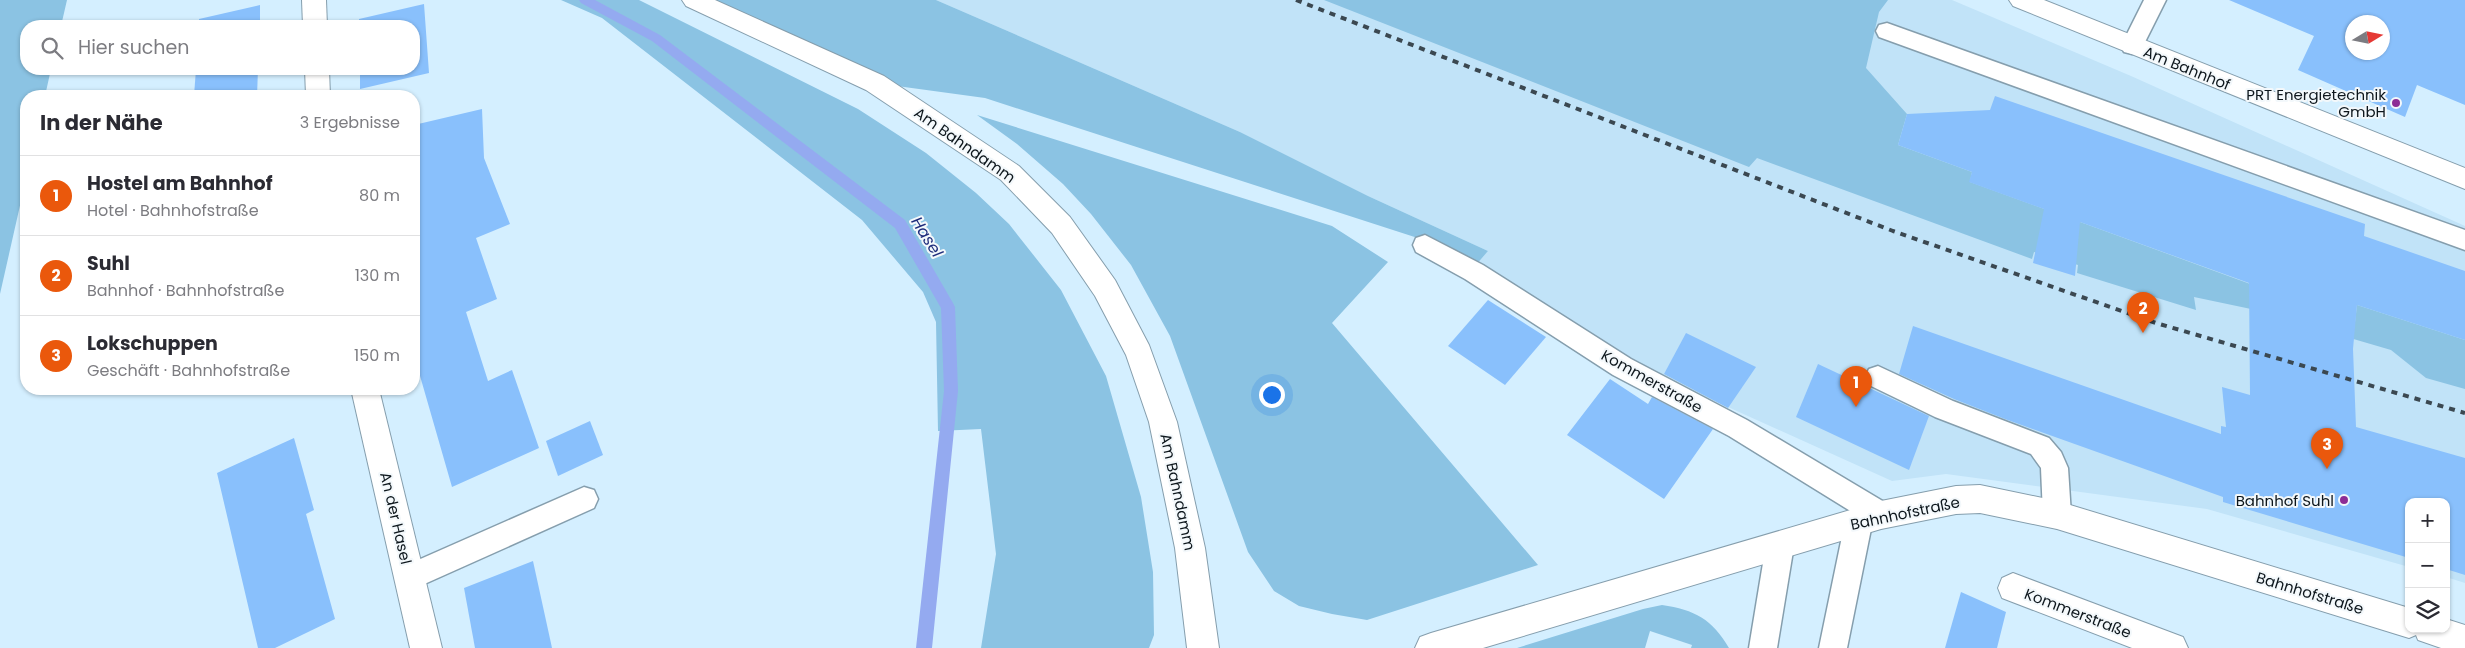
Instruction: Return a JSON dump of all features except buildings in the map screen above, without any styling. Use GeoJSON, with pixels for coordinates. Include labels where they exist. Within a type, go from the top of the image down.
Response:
{"type":"FeatureCollection","features":[{"type":"Feature","properties":{"kind":"street"},"geometry":{"type":"LineString","coordinates":[[314,0],[315,20]]}},
{"type":"Feature","properties":{"kind":"street","name":"Am Bahndamm"},"geometry":{"type":"LineString","coordinates":[[694,0],[875,83],[1010,173],[1061,225],[1105,288],[1134,344],[1163,422],[1190,548],[1203,648]]}},
{"type":"Feature","properties":{"kind":"street","name":"Am Bahnhof"},"geometry":{"type":"LineString","coordinates":[[2021,0],[2465,179]]}},
{"type":"Feature","properties":{"kind":"street"},"geometry":{"type":"LineString","coordinates":[[317,75],[318,90]]}},
{"type":"Feature","properties":{"kind":"street","name":"An der Hasel"},"geometry":{"type":"LineString","coordinates":[[366,395],[426,648]]}},
{"type":"Feature","properties":{"kind":"street","name":"Bahnhofstraße"},"geometry":{"type":"LineString","coordinates":[[1431,648],[1870,518],[1956,500],[1980,499],[2057,515],[2405,622]]}},
{"type":"Feature","properties":{"kind":"street","name":"Kommerstraße"},"geometry":{"type":"LineString","coordinates":[[2013,588],[2172,648]]}},
{"type":"Feature","properties":{"kind":"street"},"geometry":{"type":"LineString","coordinates":[[2442,633],[2465,640]]}},
{"type":"Feature","properties":{"kind":"lane"},"geometry":{"type":"LineString","coordinates":[[2132,46],[2155,0]]}},
{"type":"Feature","properties":{"kind":"lane"},"geometry":{"type":"LineString","coordinates":[[1887,31],[2465,240]]}},
{"type":"Feature","properties":{"kind":"lane","name":"Kommerstraße"},"geometry":{"type":"LineString","coordinates":[[1425,245],[1474,272],[1622,367],[1738,428],[1870,518]]}},
{"type":"Feature","properties":{"kind":"lane"},"geometry":{"type":"LineString","coordinates":[[1878,377],[1944,409],[2040,446],[2050,453],[2055,463],[2057,515]]}},
{"type":"Feature","properties":{"kind":"lane"},"geometry":{"type":"LineString","coordinates":[[410,577],[584,499]]}},
{"type":"Feature","properties":{"kind":"lane"},"geometry":{"type":"LineString","coordinates":[[1833,648],[1870,518]]}},
{"type":"Feature","properties":{"kind":"lane"},"geometry":{"type":"LineString","coordinates":[[1762,648],[1780,545]]}},
{"type":"Feature","properties":{"kind":"shaded area"},"geometry":{"type":"Polygon","coordinates":[[[0,0],[67,0],[62,20],[20,20],[20,75],[50,75],[46,90],[20,90],[20,206],[0,294],[0,0]]]}},
{"type":"Feature","properties":{"kind":"shaded area"},"geometry":{"type":"Polygon","coordinates":[[[561,0],[639,0],[858,109],[926,153],[976,193],[1009,224],[1061,290],[1106,376],[1141,497],[1153,572],[1154,635],[1149,648],[981,648],[996,554],[981,429],[938,431],[936,322],[923,292],[862,220],[602,18],[561,0]]]}},
{"type":"Feature","properties":{"kind":"shaded area"},"geometry":{"type":"Polygon","coordinates":[[[694,0],[936,0],[1240,132],[1368,196],[1488,251],[1476,265],[1427,241],[985,98],[875,83],[694,0]]]}},
{"type":"Feature","properties":{"kind":"shaded area"},"geometry":{"type":"Polygon","coordinates":[[[936,0],[1952,0],[2131,76],[2465,226],[2465,583],[2450,578],[2450,498],[2405,498],[2405,566],[2207,509],[1946,474],[1892,481],[1624,360],[1476,265],[1488,251],[1368,196],[1240,132],[936,0]]]}},
{"type":"Feature","properties":{"kind":"shaded area"},"geometry":{"type":"Polygon","coordinates":[[[1324,0],[1888,0],[1879,12],[1866,68],[1907,114],[1898,145],[1972,172],[1970,182],[2355,322],[2357,305],[2465,340],[2465,389],[2426,378],[2391,350],[2251,309],[2194,297],[2196,310],[2077,273],[2078,265],[2034,252],[2032,259],[1757,158],[1749,167],[1324,0]]]}},
{"type":"Feature","properties":{"kind":"shaded area"},"geometry":{"type":"Polygon","coordinates":[[[977,115],[1332,226],[1388,262],[1332,323],[1538,565],[1367,620],[1299,606],[1274,591],[1248,552],[1170,336],[1131,265],[1091,214],[1063,184],[1017,144],[977,115]]]}},
{"type":"Feature","properties":{"kind":"shaded area"},"geometry":{"type":"Polygon","coordinates":[[[1662,605],[1684,610],[1702,618],[1716,630],[1729,648],[1691,648],[1692,645],[1650,631],[1645,648],[1517,648],[1643,609],[1662,605]]]}},
{"type":"Feature","properties":{"kind":"waterway","name":"Hasel"},"geometry":{"type":"LineString","coordinates":[[585,0],[656,38],[900,224],[948,307],[951,391],[924,648]]}},
{"type":"Feature","properties":{"kind":"railway"},"geometry":{"type":"LineString","coordinates":[[1296,0],[1893,231],[2156,323],[2465,413]]}},
{"type":"Feature","properties":{"kind":"place","name":"PRT Energietechnik GmbH"},"geometry":{"type":"Point","coordinates":[2396,103]}},
{"type":"Feature","properties":{"kind":"place","name":"Suhl"},"geometry":{"type":"Point","coordinates":[2143,333]}},
{"type":"Feature","properties":{"kind":"place","name":"Hostel am Bahnhof"},"geometry":{"type":"Point","coordinates":[1856,407]}},
{"type":"Feature","properties":{"kind":"place","name":"Lokschuppen"},"geometry":{"type":"Point","coordinates":[2327,469]}},
{"type":"Feature","properties":{"kind":"place","name":"Bahnhof Suhl"},"geometry":{"type":"Point","coordinates":[2344,500]}}]}
